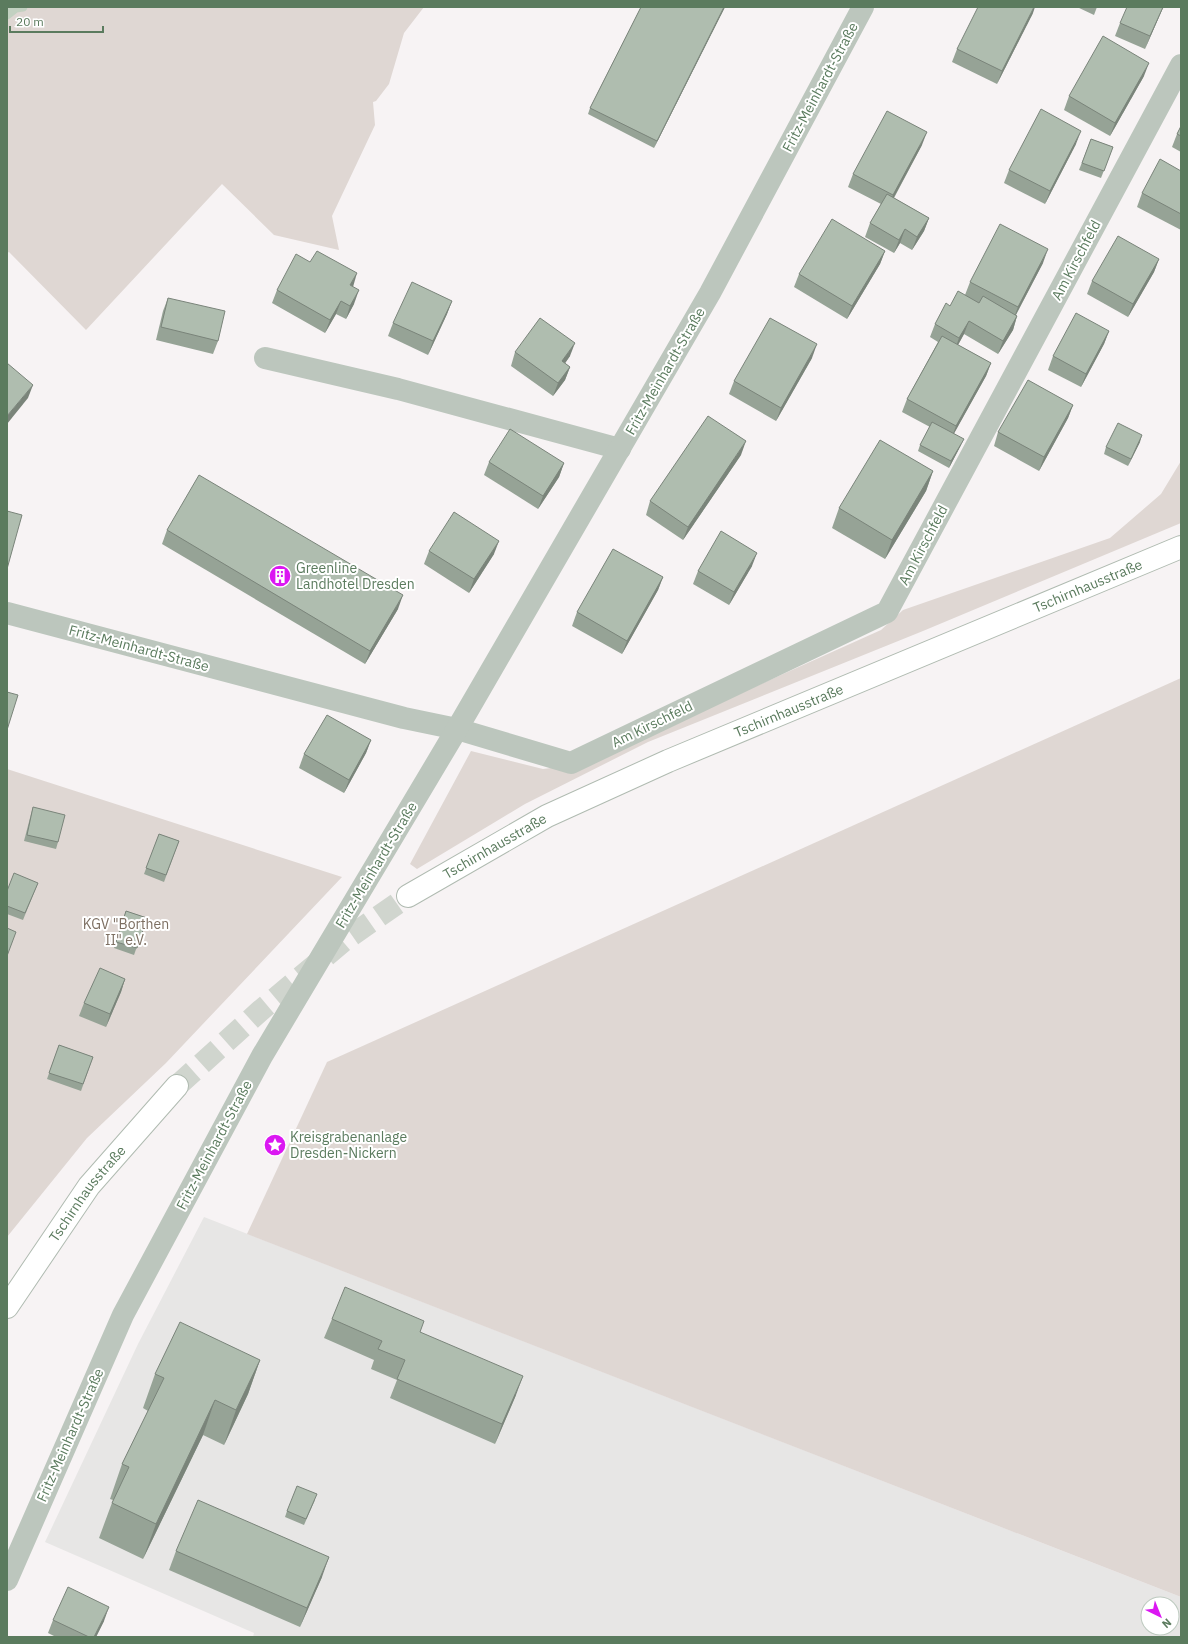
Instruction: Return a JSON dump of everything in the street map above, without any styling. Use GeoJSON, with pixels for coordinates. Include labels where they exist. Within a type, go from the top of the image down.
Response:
{"type":"FeatureCollection","features":[{"type":"Feature","properties":{"kind":"main road","name":"Tschirnhausstraße"},"geometry":{"type":"LineString","coordinates":[[408,896],[548,816],[668,761],[1181,547]]}},
{"type":"Feature","properties":{"kind":"main road","name":"Tschirnhausstraße"},"geometry":{"type":"LineString","coordinates":[[7,1307],[89,1186],[177,1086]]}},
{"type":"Feature","properties":{"kind":"street","name":"Fritz-Meinhardt-Straße"},"geometry":{"type":"LineString","coordinates":[[7,1580],[123,1315],[262,1056],[457,729],[710,293],[862,7]]}},
{"type":"Feature","properties":{"kind":"street","name":"Am Kirschfeld"},"geometry":{"type":"LineString","coordinates":[[457,729],[571,763],[887,612],[1181,65]]}},
{"type":"Feature","properties":{"kind":"street"},"geometry":{"type":"LineString","coordinates":[[265,358],[398,389],[620,449]]}},
{"type":"Feature","properties":{"kind":"street","name":"Fritz-Meinhardt-Straße"},"geometry":{"type":"LineString","coordinates":[[7,614],[404,718],[457,729]]}},
{"type":"Feature","properties":{"kind":"shaded area"},"geometry":{"type":"Polygon","coordinates":[[[204,1217],[1178,1596],[1140,1596],[1140,1636],[1180,1636],[1181,1597],[1181,1637],[253,1637],[254,1633],[45,1542],[138,1344],[204,1217]]]}},
{"type":"Feature","properties":{"kind":"green space"},"geometry":{"type":"Polygon","coordinates":[[[7,7],[424,7],[404,33],[389,84],[376,101],[373,102],[375,125],[332,216],[339,250],[274,235],[222,184],[86,330],[9,252],[7,253],[7,7]]]}},
{"type":"Feature","properties":{"kind":"green space"},"geometry":{"type":"Polygon","coordinates":[[[1181,461],[1181,523],[923,631],[648,742],[525,804],[417,869],[410,864],[471,751],[543,769],[583,764],[881,630],[903,610],[1110,538],[1161,494],[1181,461]]]}},
{"type":"Feature","properties":{"kind":"green space"},"geometry":{"type":"Polygon","coordinates":[[[1181,678],[1181,1597],[247,1234],[327,1062],[1181,678]]]}},
{"type":"Feature","properties":{"kind":"green space","name":"KGV \"Borthen II\" e.V."},"geometry":{"type":"Polygon","coordinates":[[[7,769],[342,877],[166,1063],[87,1138],[7,1237],[7,769]]]}},
{"type":"Feature","properties":{"kind":"building"},"geometry":{"type":"Polygon","coordinates":[[[641,7],[724,7],[657,141],[590,108],[641,7]]]}},
{"type":"Feature","properties":{"kind":"building"},"geometry":{"type":"Polygon","coordinates":[[[978,7],[1034,7],[1002,71],[957,49],[978,7]]]}},
{"type":"Feature","properties":{"kind":"building"},"geometry":{"type":"Polygon","coordinates":[[[1127,7],[1163,7],[1150,36],[1120,23],[1127,7]]]}},
{"type":"Feature","properties":{"kind":"building"},"geometry":{"type":"Polygon","coordinates":[[[1103,36],[1149,63],[1115,123],[1069,96],[1103,36]]]}},
{"type":"Feature","properties":{"kind":"building"},"geometry":{"type":"Polygon","coordinates":[[[1041,109],[1081,131],[1050,191],[1009,170],[1041,109]]]}},
{"type":"Feature","properties":{"kind":"building"},"geometry":{"type":"Polygon","coordinates":[[[887,111],[927,132],[893,195],[853,174],[887,111]]]}},
{"type":"Feature","properties":{"kind":"building"},"geometry":{"type":"Polygon","coordinates":[[[1181,126],[1181,136],[1177,134],[1181,126]]]}},
{"type":"Feature","properties":{"kind":"building"},"geometry":{"type":"Polygon","coordinates":[[[1091,139],[1113,147],[1104,171],[1082,163],[1091,139]]]}},
{"type":"Feature","properties":{"kind":"building"},"geometry":{"type":"Polygon","coordinates":[[[1160,159],[1181,171],[1181,214],[1142,193],[1160,159]]]}},
{"type":"Feature","properties":{"kind":"building"},"geometry":{"type":"Polygon","coordinates":[[[887,194],[929,218],[917,237],[905,229],[899,240],[870,223],[887,194]]]}},
{"type":"Feature","properties":{"kind":"building"},"geometry":{"type":"Polygon","coordinates":[[[832,219],[885,251],[852,306],[799,274],[832,219]]]}},
{"type":"Feature","properties":{"kind":"building"},"geometry":{"type":"Polygon","coordinates":[[[1000,224],[1048,249],[1018,307],[970,282],[1000,224]]]}},
{"type":"Feature","properties":{"kind":"building"},"geometry":{"type":"Polygon","coordinates":[[[1118,236],[1159,259],[1133,304],[1092,281],[1118,236]]]}},
{"type":"Feature","properties":{"kind":"building"},"geometry":{"type":"Polygon","coordinates":[[[317,251],[357,273],[350,285],[359,290],[350,306],[341,301],[330,320],[277,290],[296,254],[310,262],[317,251]]]}},
{"type":"Feature","properties":{"kind":"building"},"geometry":{"type":"Polygon","coordinates":[[[412,282],[452,301],[433,341],[393,323],[412,282]]]}},
{"type":"Feature","properties":{"kind":"building"},"geometry":{"type":"Polygon","coordinates":[[[958,291],[979,303],[983,296],[1017,316],[1003,341],[969,321],[959,338],[935,324],[946,303],[950,306],[958,291]]]}},
{"type":"Feature","properties":{"kind":"building"},"geometry":{"type":"Polygon","coordinates":[[[168,298],[225,311],[218,341],[161,327],[168,298]]]}},
{"type":"Feature","properties":{"kind":"building"},"geometry":{"type":"Polygon","coordinates":[[[1076,313],[1109,331],[1086,374],[1053,356],[1076,313]]]}},
{"type":"Feature","properties":{"kind":"building"},"geometry":{"type":"Polygon","coordinates":[[[540,318],[575,343],[562,361],[570,367],[558,383],[515,352],[540,318]]]}},
{"type":"Feature","properties":{"kind":"building"},"geometry":{"type":"Polygon","coordinates":[[[770,318],[817,344],[781,408],[734,381],[770,318]]]}},
{"type":"Feature","properties":{"kind":"building"},"geometry":{"type":"Polygon","coordinates":[[[942,336],[991,363],[956,426],[907,399],[942,336]]]}},
{"type":"Feature","properties":{"kind":"building"},"geometry":{"type":"Polygon","coordinates":[[[7,363],[33,385],[7,416],[7,363]]]}},
{"type":"Feature","properties":{"kind":"building"},"geometry":{"type":"Polygon","coordinates":[[[1028,380],[1073,405],[1044,457],[998,432],[1028,380]]]}},
{"type":"Feature","properties":{"kind":"building"},"geometry":{"type":"Polygon","coordinates":[[[708,416],[746,441],[688,527],[650,501],[708,416]]]}},
{"type":"Feature","properties":{"kind":"building"},"geometry":{"type":"Polygon","coordinates":[[[932,422],[964,439],[951,461],[920,445],[932,422]]]}},
{"type":"Feature","properties":{"kind":"building"},"geometry":{"type":"Polygon","coordinates":[[[1118,423],[1142,435],[1131,459],[1106,447],[1118,423]]]}},
{"type":"Feature","properties":{"kind":"building"},"geometry":{"type":"Polygon","coordinates":[[[510,429],[564,463],[543,496],[489,462],[510,429]]]}},
{"type":"Feature","properties":{"kind":"building"},"geometry":{"type":"Polygon","coordinates":[[[880,440],[933,471],[892,540],[839,508],[880,440]]]}},
{"type":"Feature","properties":{"kind":"building","name":"Greenline Landhotel Dresden"},"geometry":{"type":"Polygon","coordinates":[[[199,475],[403,595],[370,651],[167,530],[199,475]]]}},
{"type":"Feature","properties":{"kind":"building"},"geometry":{"type":"Polygon","coordinates":[[[7,511],[22,515],[7,569],[7,511]]]}},
{"type":"Feature","properties":{"kind":"building"},"geometry":{"type":"Polygon","coordinates":[[[454,512],[499,541],[474,579],[429,551],[454,512]]]}},
{"type":"Feature","properties":{"kind":"building"},"geometry":{"type":"Polygon","coordinates":[[[721,531],[757,553],[734,592],[698,571],[721,531]]]}},
{"type":"Feature","properties":{"kind":"building"},"geometry":{"type":"Polygon","coordinates":[[[613,549],[663,577],[627,641],[577,612],[613,549]]]}},
{"type":"Feature","properties":{"kind":"building"},"geometry":{"type":"Polygon","coordinates":[[[7,692],[18,695],[7,730],[7,692]]]}},
{"type":"Feature","properties":{"kind":"building"},"geometry":{"type":"Polygon","coordinates":[[[327,715],[371,740],[349,780],[304,754],[327,715]]]}},
{"type":"Feature","properties":{"kind":"building"},"geometry":{"type":"Polygon","coordinates":[[[33,807],[65,815],[58,842],[27,835],[33,807]]]}},
{"type":"Feature","properties":{"kind":"building"},"geometry":{"type":"Polygon","coordinates":[[[159,834],[179,841],[166,875],[146,868],[159,834]]]}},
{"type":"Feature","properties":{"kind":"building"},"geometry":{"type":"Polygon","coordinates":[[[14,873],[38,883],[25,913],[7,906],[7,891],[14,873]]]}},
{"type":"Feature","properties":{"kind":"building"},"geometry":{"type":"Polygon","coordinates":[[[126,911],[147,918],[137,948],[116,942],[126,911]]]}},
{"type":"Feature","properties":{"kind":"building"},"geometry":{"type":"Polygon","coordinates":[[[7,928],[16,932],[7,956],[7,928]]]}},
{"type":"Feature","properties":{"kind":"building"},"geometry":{"type":"Polygon","coordinates":[[[100,968],[125,979],[110,1014],[84,1003],[100,968]]]}},
{"type":"Feature","properties":{"kind":"building"},"geometry":{"type":"Polygon","coordinates":[[[59,1045],[93,1057],[83,1084],[49,1073],[59,1045]]]}},
{"type":"Feature","properties":{"kind":"building"},"geometry":{"type":"Polygon","coordinates":[[[345,1287],[424,1321],[420,1332],[523,1376],[502,1424],[397,1379],[405,1360],[378,1349],[382,1341],[332,1319],[345,1287]]]}},
{"type":"Feature","properties":{"kind":"building"},"geometry":{"type":"Polygon","coordinates":[[[180,1322],[260,1360],[236,1410],[215,1400],[156,1524],[112,1503],[129,1467],[122,1464],[164,1378],[155,1374],[180,1322]]]}},
{"type":"Feature","properties":{"kind":"building"},"geometry":{"type":"Polygon","coordinates":[[[297,1486],[317,1494],[306,1519],[287,1511],[297,1486]]]}},
{"type":"Feature","properties":{"kind":"building"},"geometry":{"type":"Polygon","coordinates":[[[198,1500],[329,1557],[307,1608],[176,1551],[198,1500]]]}},
{"type":"Feature","properties":{"kind":"building"},"geometry":{"type":"Polygon","coordinates":[[[68,1587],[109,1607],[94,1637],[89,1637],[53,1620],[68,1587]]]}},
{"type":"Feature","properties":{"kind":"waterway"},"geometry":{"type":"LineString","coordinates":[[7,15],[16,8],[23,7]]}},
{"type":"Feature","properties":{"kind":"tunnel"},"geometry":{"type":"LineString","coordinates":[[177,1086],[260,1011],[345,940],[408,896]]}},
{"type":"Feature","properties":{"kind":"place","name":"Greenline Landhotel Dresden"},"geometry":{"type":"Point","coordinates":[280,576]}},
{"type":"Feature","properties":{"kind":"place","name":"Kreisgrabenanlage Dresden-Nickern"},"geometry":{"type":"Point","coordinates":[275,1145]}}]}
